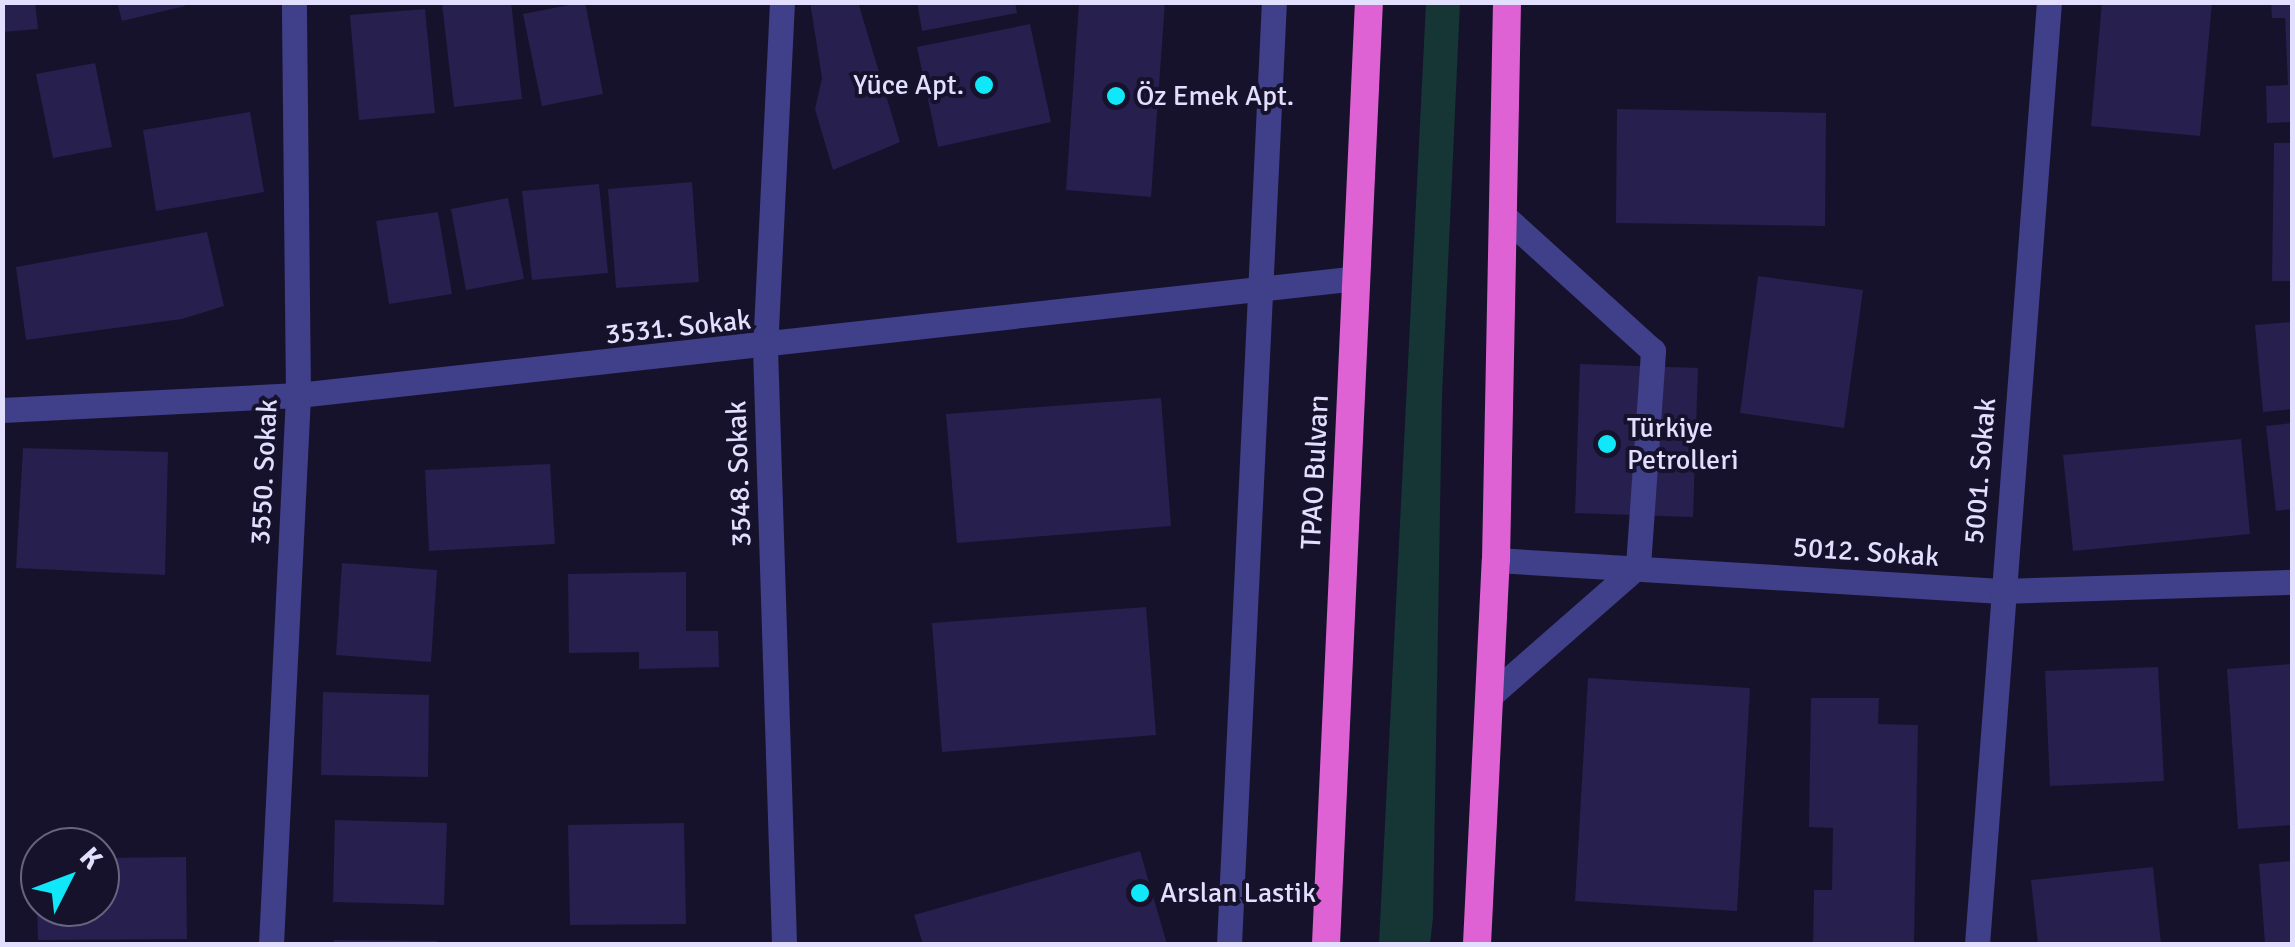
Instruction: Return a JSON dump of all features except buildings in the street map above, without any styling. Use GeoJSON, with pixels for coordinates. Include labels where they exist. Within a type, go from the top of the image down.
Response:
{"type":"FeatureCollection","features":[{"type":"Feature","properties":{"kind":"highway","name":"TPAO Bulvarı"},"geometry":{"type":"LineString","coordinates":[[1326,944],[1370,2]]}},
{"type":"Feature","properties":{"kind":"highway"},"geometry":{"type":"LineString","coordinates":[[1477,944],[1492,694],[1507,2]]}},
{"type":"Feature","properties":{"kind":"street","name":"3550. Sokak"},"geometry":{"type":"LineString","coordinates":[[272,944],[298,396],[294,2]]}},
{"type":"Feature","properties":{"kind":"street","name":"3548. Sokak"},"geometry":{"type":"LineString","coordinates":[[782,2],[765,348],[784,944]]}},
{"type":"Feature","properties":{"kind":"street"},"geometry":{"type":"LineString","coordinates":[[1228,944],[1274,2]]}},
{"type":"Feature","properties":{"kind":"street","name":"5001. Sokak"},"geometry":{"type":"LineString","coordinates":[[1977,944],[2049,2]]}},
{"type":"Feature","properties":{"kind":"street"},"geometry":{"type":"LineString","coordinates":[[1492,694],[1638,566],[1652,351],[1503,215]]}},
{"type":"Feature","properties":{"kind":"street","name":"3531. Sokak"},"geometry":{"type":"LineString","coordinates":[[2,410],[298,396],[765,348],[1356,278]]}},
{"type":"Feature","properties":{"kind":"street","name":"5012. Sokak"},"geometry":{"type":"LineString","coordinates":[[1496,560],[2001,591],[2292,582]]}},
{"type":"Feature","properties":{"kind":"green space"},"geometry":{"type":"Polygon","coordinates":[[[1426,3],[1460,3],[1442,395],[1433,918],[1430,944],[1379,944],[1426,3]]]}},
{"type":"Feature","properties":{"kind":"place","name":"Yüce Apt."},"geometry":{"type":"Point","coordinates":[984,85]}},
{"type":"Feature","properties":{"kind":"place","name":"Öz Emek Apt."},"geometry":{"type":"Point","coordinates":[1116,96]}},
{"type":"Feature","properties":{"kind":"place","name":"Türkiye Petrolleri"},"geometry":{"type":"Point","coordinates":[1607,444]}},
{"type":"Feature","properties":{"kind":"place","name":"Arslan Lastik"},"geometry":{"type":"Point","coordinates":[1140,893]}}]}
